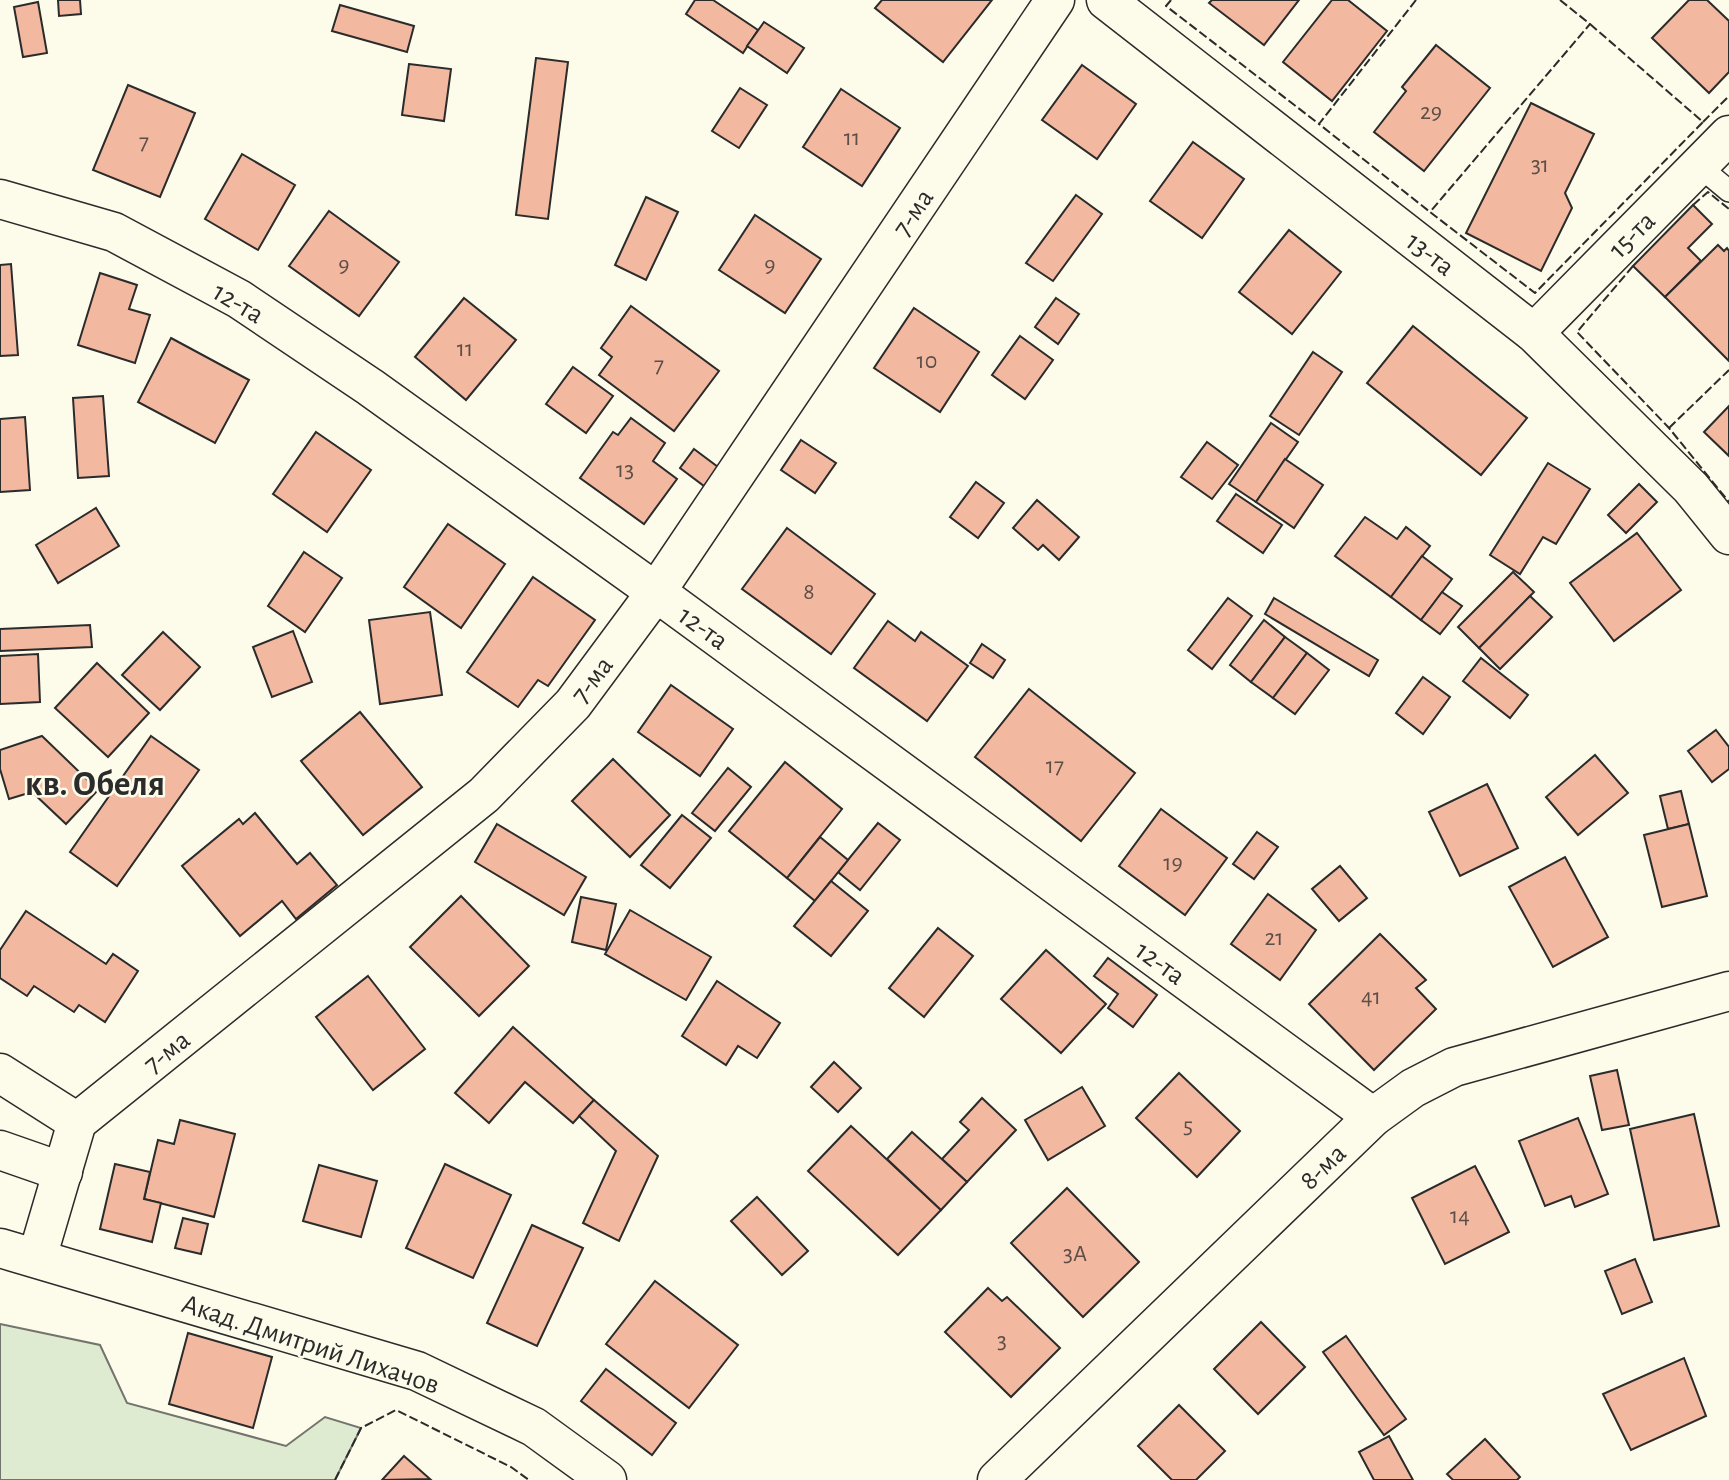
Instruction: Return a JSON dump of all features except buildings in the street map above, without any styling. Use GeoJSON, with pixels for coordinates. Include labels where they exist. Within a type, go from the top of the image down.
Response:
{"type":"FeatureCollection","features":[{"type":"Feature","properties":{"kind":"street","name":"7-ма"},"geometry":{"type":"LineString","coordinates":[[77,1122],[484,796],[573,704],[656,592],[1055,0]]}},
{"type":"Feature","properties":{"kind":"street","name":"13-та"},"geometry":{"type":"LineString","coordinates":[[1106,0],[1534,333],[1691,488],[1729,535]]}},
{"type":"Feature","properties":{"kind":"street","name":"15-та"},"geometry":{"type":"LineString","coordinates":[[1534,333],[1729,135]]}},
{"type":"Feature","properties":{"kind":"street","name":"12-та"},"geometry":{"type":"LineString","coordinates":[[0,199],[114,232],[239,299],[370,387],[656,592],[1373,1117]]}},
{"type":"Feature","properties":{"kind":"street","name":"8-ма"},"geometry":{"type":"LineString","coordinates":[[997,1480],[1373,1117],[1413,1088],[1454,1067],[1729,992]]}},
{"type":"Feature","properties":{"kind":"street"},"geometry":{"type":"LineString","coordinates":[[0,1073],[77,1122],[37,1258]]}},
{"type":"Feature","properties":{"kind":"street"},"geometry":{"type":"LineString","coordinates":[[0,1150],[63,1172]]}},
{"type":"Feature","properties":{"kind":"street","name":"Акад. Дмитрий Лихачов"},"geometry":{"type":"LineString","coordinates":[[0,1248],[417,1371],[534,1427],[607,1480]]}},
{"type":"Feature","properties":{"kind":"lane"},"geometry":{"type":"LineString","coordinates":[[1699,166],[1729,191]]}},
{"type":"Feature","properties":{"kind":"green space"},"geometry":{"type":"Polygon","coordinates":[[[0,1324],[100,1345],[127,1403],[286,1446],[325,1417],[361,1428],[335,1480],[0,1480],[0,1324]]]}},
{"type":"Feature","properties":{"kind":"fence"},"geometry":{"type":"LineString","coordinates":[[1171,0],[1166,6],[1319,124]]}},
{"type":"Feature","properties":{"kind":"fence"},"geometry":{"type":"LineString","coordinates":[[1416,0],[1319,124],[1430,212]]}},
{"type":"Feature","properties":{"kind":"fence"},"geometry":{"type":"LineString","coordinates":[[1560,0],[1590,24]]}},
{"type":"Feature","properties":{"kind":"fence"},"geometry":{"type":"LineString","coordinates":[[1590,24],[1703,122],[1535,293],[1430,212],[1590,24]]}},
{"type":"Feature","properties":{"kind":"fence"},"geometry":{"type":"LineString","coordinates":[[1703,122],[1729,96]]}},
{"type":"Feature","properties":{"kind":"fence"},"geometry":{"type":"LineString","coordinates":[[1693,205],[1708,192],[1729,209]]}},
{"type":"Feature","properties":{"kind":"fence"},"geometry":{"type":"LineString","coordinates":[[1633,266],[1577,332],[1669,428],[1729,502]]}},
{"type":"Feature","properties":{"kind":"fence"},"geometry":{"type":"LineString","coordinates":[[1669,428],[1729,370]]}},
{"type":"Feature","properties":{"kind":"fence"},"geometry":{"type":"LineString","coordinates":[[335,1480],[361,1428],[396,1410],[511,1467],[529,1480]]}},
{"type":"Feature","properties":{"kind":"district","name":"кв. Обеля"},"geometry":{"type":"Point","coordinates":[95,783]}}]}
